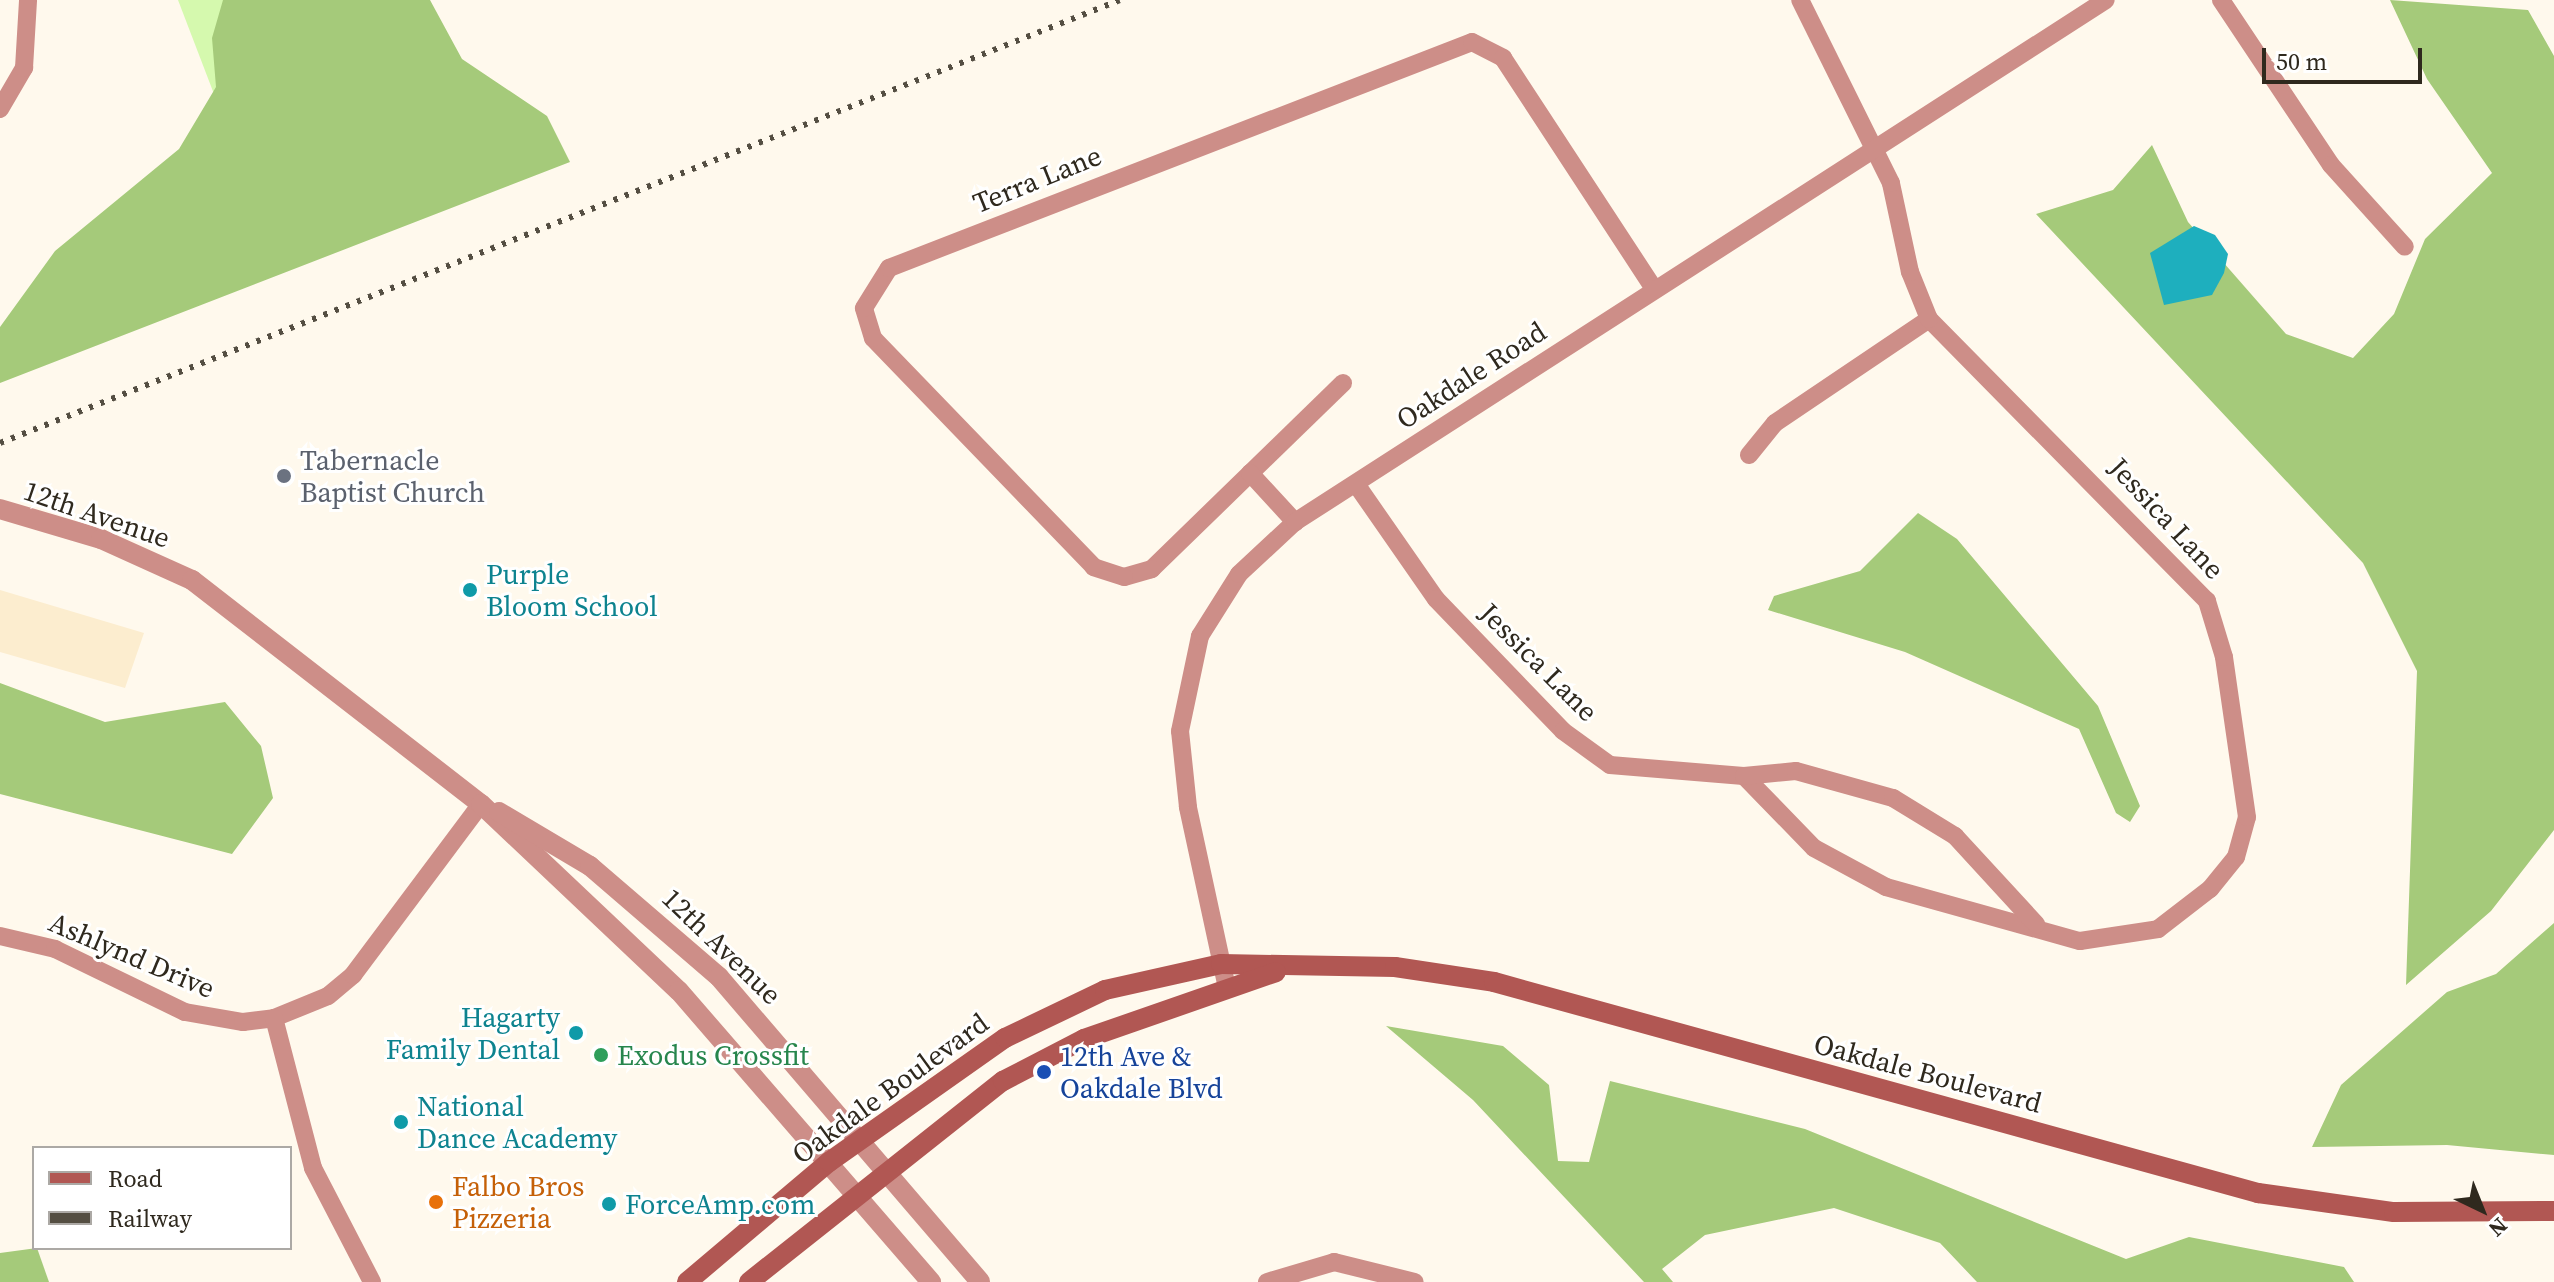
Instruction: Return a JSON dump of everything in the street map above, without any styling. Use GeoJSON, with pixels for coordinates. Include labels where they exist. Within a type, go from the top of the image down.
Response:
{"type":"FeatureCollection","features":[{"type":"Feature","properties":{"kind":"main road","name":"Oakdale Boulevard"},"geometry":{"type":"LineString","coordinates":[[687,1282],[829,1162],[944,1077],[1060,1009],[1162,974],[1221,964],[1395,967],[1494,982],[2258,1193],[2394,1212],[2554,1211]]}},
{"type":"Feature","properties":{"kind":"main road","name":"Oakdale Boulevard"},"geometry":{"type":"LineString","coordinates":[[749,1282],[885,1170],[1042,1059],[1227,988],[1291,967]]}},
{"type":"Feature","properties":{"kind":"street"},"geometry":{"type":"LineString","coordinates":[[0,109],[24,68],[28,0]]}},
{"type":"Feature","properties":{"kind":"street","name":"Jessica Lane"},"geometry":{"type":"LineString","coordinates":[[1744,776],[1814,848],[1886,887],[2036,924],[2080,941],[2158,929],[2189,908],[2236,857],[2247,817],[2224,657],[2207,601],[2168,555],[1929,319],[1910,272],[1891,183],[1800,0]]}},
{"type":"Feature","properties":{"kind":"street","name":"Oakdale Road"},"geometry":{"type":"LineString","coordinates":[[1227,988],[1188,807],[1183,699],[1215,607],[1295,522],[2106,0]]}},
{"type":"Feature","properties":{"kind":"street"},"geometry":{"type":"LineString","coordinates":[[2221,0],[2331,165],[2405,247]]}},
{"type":"Feature","properties":{"kind":"street","name":"Terra Lane"},"geometry":{"type":"LineString","coordinates":[[1343,383],[1152,569],[1107,574],[873,338],[868,292],[889,268],[1472,42],[1503,58],[1654,289]]}},
{"type":"Feature","properties":{"kind":"street"},"geometry":{"type":"LineString","coordinates":[[1749,455],[1775,423],[1929,319]]}},
{"type":"Feature","properties":{"kind":"street"},"geometry":{"type":"LineString","coordinates":[[1250,473],[1295,522]]}},
{"type":"Feature","properties":{"kind":"street","name":"Jessica Lane"},"geometry":{"type":"LineString","coordinates":[[1356,484],[1436,599],[1563,731],[1610,765],[1744,776],[1796,771],[1893,798],[1955,836],[2036,924]]}},
{"type":"Feature","properties":{"kind":"street","name":"12th Avenue"},"geometry":{"type":"LineString","coordinates":[[0,509],[101,539],[192,580],[481,804],[679,991],[931,1282]]}},
{"type":"Feature","properties":{"kind":"street","name":"12th Avenue"},"geometry":{"type":"LineString","coordinates":[[481,804],[567,851],[663,924],[763,1024],[980,1282]]}},
{"type":"Feature","properties":{"kind":"street","name":"Ashlynd Drive"},"geometry":{"type":"LineString","coordinates":[[0,936],[83,960],[185,1012],[229,1021],[274,1018],[328,996],[353,975],[481,804]]}},
{"type":"Feature","properties":{"kind":"street"},"geometry":{"type":"LineString","coordinates":[[274,1018],[313,1168],[372,1282]]}},
{"type":"Feature","properties":{"kind":"street"},"geometry":{"type":"LineString","coordinates":[[1267,1282],[1334,1262],[1415,1282]]}},
{"type":"Feature","properties":{"kind":"shaded area"},"geometry":{"type":"Polygon","coordinates":[[[0,590],[144,633],[125,688],[0,652],[0,590]]]}},
{"type":"Feature","properties":{"kind":"green space"},"geometry":{"type":"Polygon","coordinates":[[[178,0],[319,0],[214,94],[178,0]]]}},
{"type":"Feature","properties":{"kind":"green space"},"geometry":{"type":"Polygon","coordinates":[[[223,0],[430,0],[462,59],[547,116],[570,162],[0,383],[0,327],[55,251],[179,149],[216,87],[212,38],[223,0]]]}},
{"type":"Feature","properties":{"kind":"green space"},"geometry":{"type":"Polygon","coordinates":[[[2390,0],[2528,10],[2554,56],[2554,830],[2491,911],[2406,985],[2417,671],[2363,563],[2036,214],[2113,190],[2152,145],[2188,222],[2286,334],[2353,358],[2394,314],[2425,239],[2492,173],[2427,79],[2390,0]]]}},
{"type":"Feature","properties":{"kind":"green space"},"geometry":{"type":"Polygon","coordinates":[[[1918,513],[1957,539],[2098,706],[2140,806],[2130,822],[2116,813],[2079,729],[1905,652],[1768,610],[1774,596],[1860,571],[1918,513]]]}},
{"type":"Feature","properties":{"kind":"green space"},"geometry":{"type":"Polygon","coordinates":[[[0,683],[105,722],[225,702],[261,746],[273,798],[232,854],[0,794],[0,683]]]}},
{"type":"Feature","properties":{"kind":"green space"},"geometry":{"type":"Polygon","coordinates":[[[2554,923],[2554,1155],[2447,1145],[2312,1147],[2341,1085],[2447,992],[2496,974],[2554,923]]]}},
{"type":"Feature","properties":{"kind":"green space"},"geometry":{"type":"Polygon","coordinates":[[[1386,1026],[1503,1046],[1549,1085],[1558,1161],[1589,1162],[1610,1081],[1805,1129],[2126,1259],[2189,1237],[2344,1267],[2354,1282],[1977,1282],[1940,1243],[1834,1208],[1705,1235],[1662,1269],[1673,1282],[1644,1282],[1473,1100],[1386,1026]]]}},
{"type":"Feature","properties":{"kind":"green space"},"geometry":{"type":"Polygon","coordinates":[[[38,1250],[49,1282],[0,1282],[0,1253],[38,1250]]]}},
{"type":"Feature","properties":{"kind":"water"},"geometry":{"type":"Polygon","coordinates":[[[2194,226],[2215,235],[2228,254],[2224,273],[2212,295],[2164,305],[2150,253],[2194,226]]]}},
{"type":"Feature","properties":{"kind":"railway"},"geometry":{"type":"LineString","coordinates":[[0,443],[1120,0]]}},
{"type":"Feature","properties":{"kind":"place","name":"Tabernacle Baptist Church"},"geometry":{"type":"Point","coordinates":[284,476]}},
{"type":"Feature","properties":{"kind":"place","name":"Purple Bloom School"},"geometry":{"type":"Point","coordinates":[470,590]}},
{"type":"Feature","properties":{"kind":"place","name":"Hagarty Family Dental"},"geometry":{"type":"Point","coordinates":[576,1033]}},
{"type":"Feature","properties":{"kind":"place","name":"Exodus Crossfit"},"geometry":{"type":"Point","coordinates":[601,1055]}},
{"type":"Feature","properties":{"kind":"place","name":"12th Ave & Oakdale Blvd"},"geometry":{"type":"Point","coordinates":[1044,1072]}},
{"type":"Feature","properties":{"kind":"place","name":"National Dance Academy"},"geometry":{"type":"Point","coordinates":[401,1122]}},
{"type":"Feature","properties":{"kind":"place","name":"Falbo Bros Pizzeria"},"geometry":{"type":"Point","coordinates":[436,1202]}},
{"type":"Feature","properties":{"kind":"place","name":"ForceAmp.com"},"geometry":{"type":"Point","coordinates":[609,1204]}}]}
